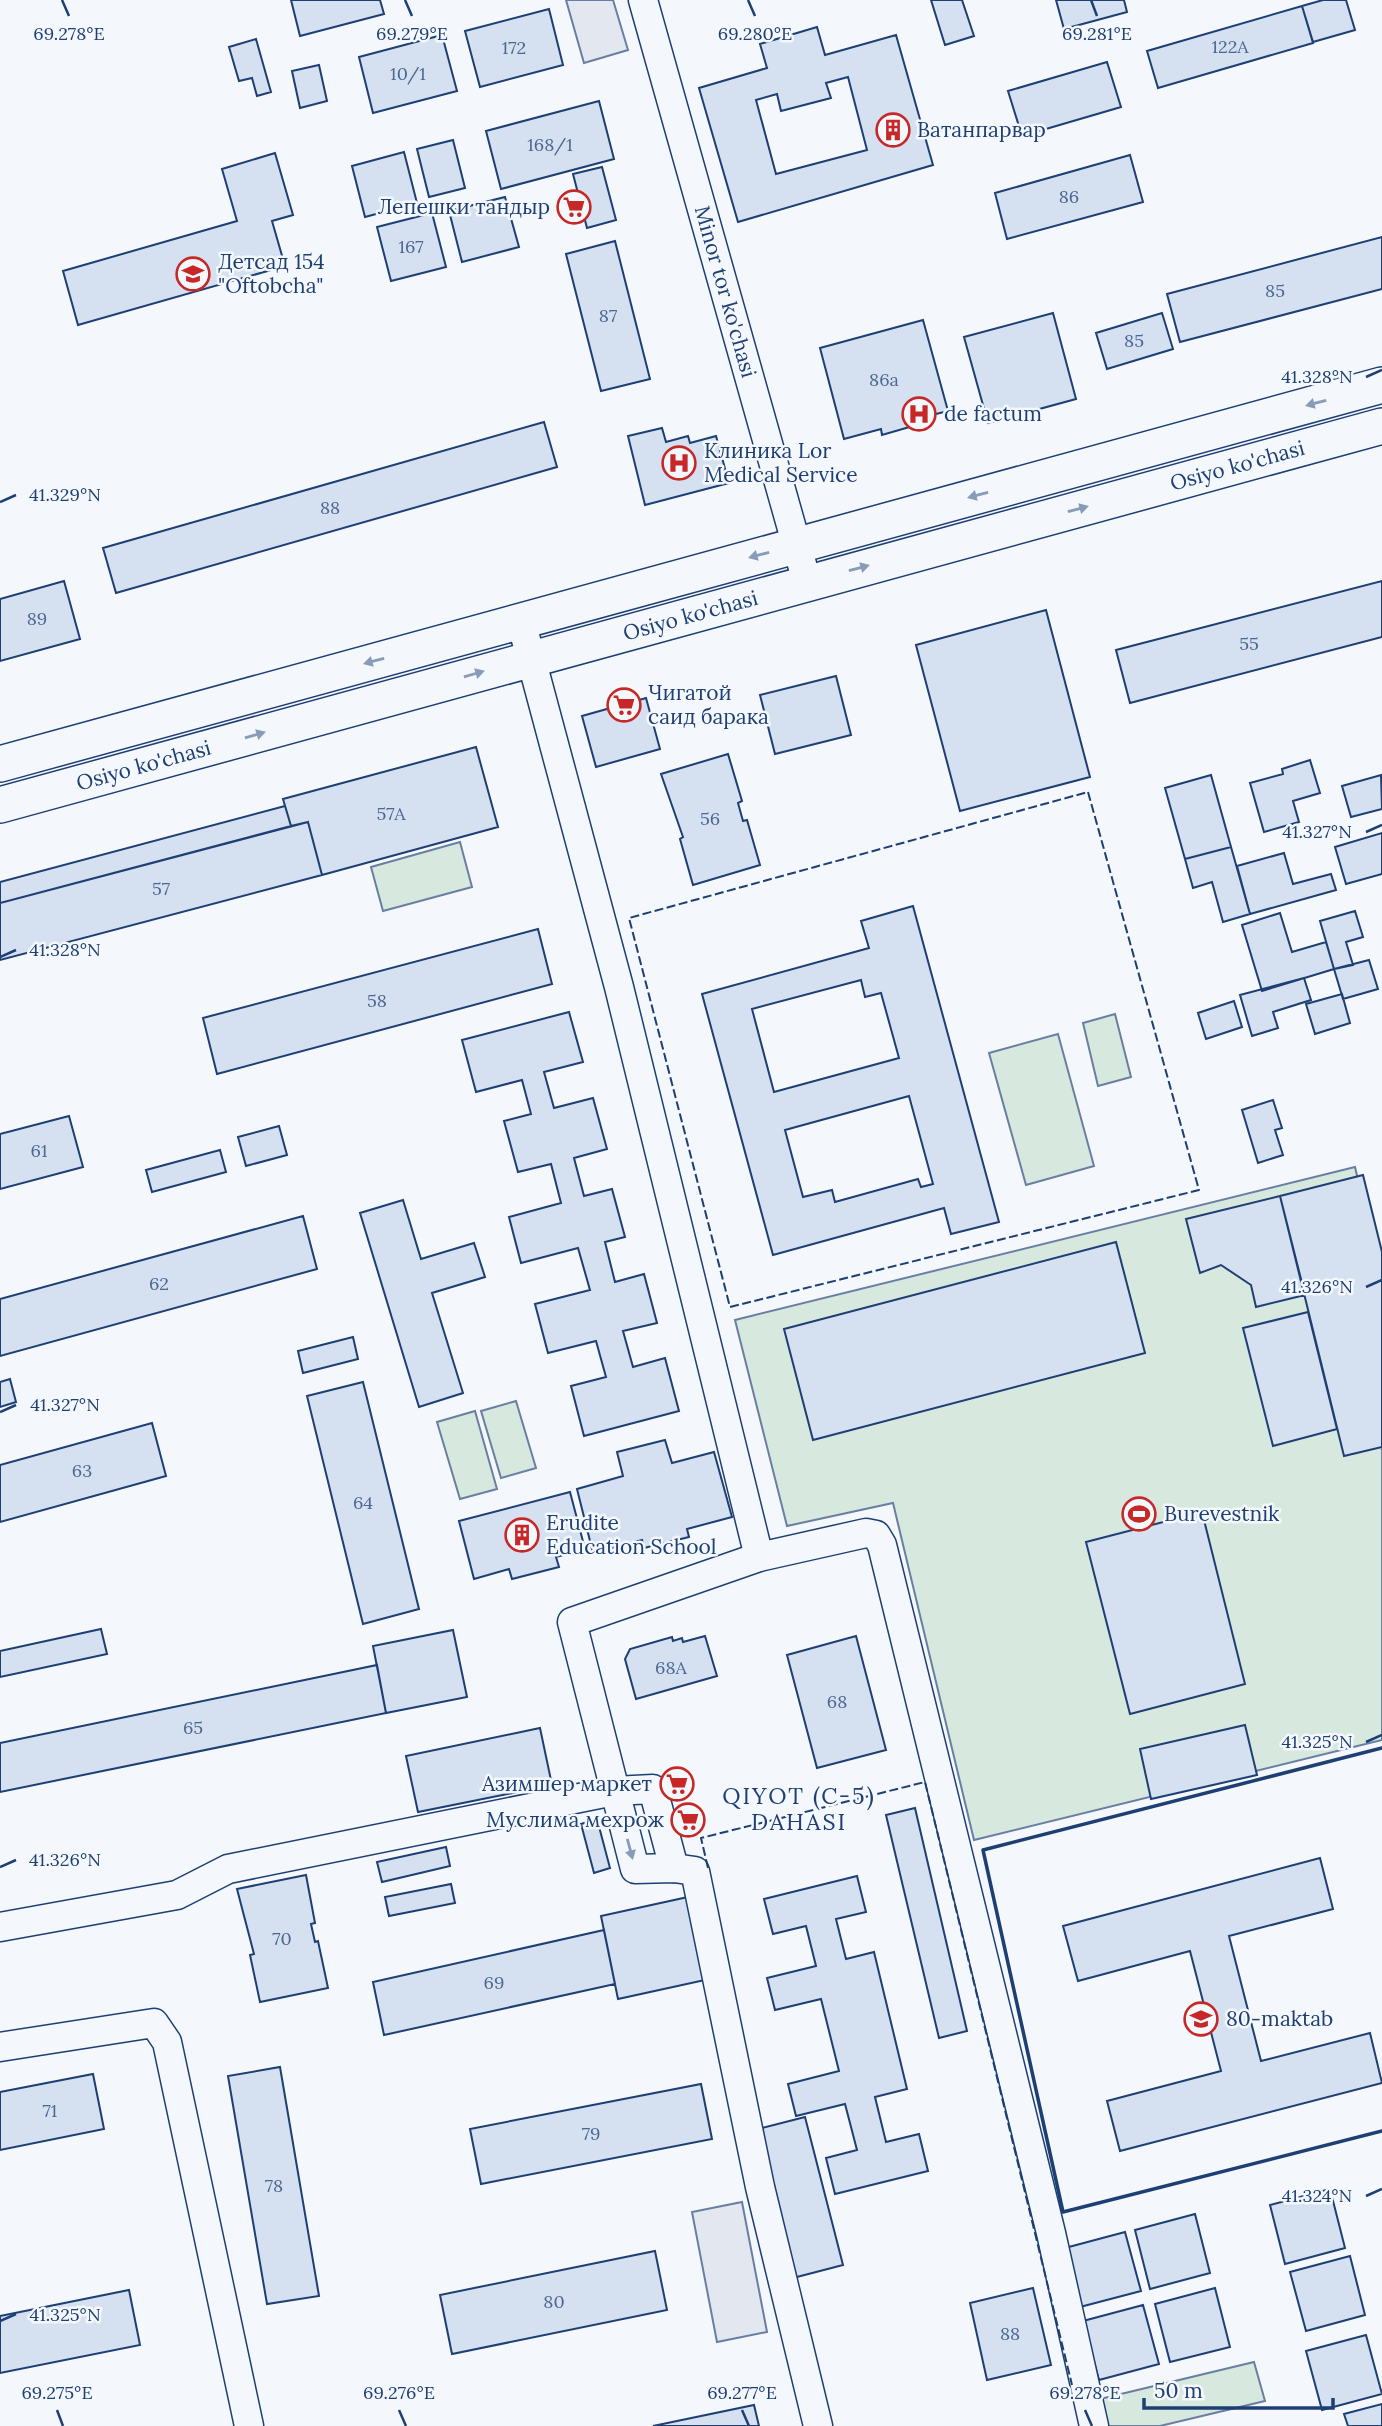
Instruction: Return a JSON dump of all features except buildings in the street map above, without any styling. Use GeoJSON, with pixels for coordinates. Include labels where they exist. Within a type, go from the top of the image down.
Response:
{"type":"FeatureCollection","features":[{"type":"Feature","properties":{"kind":"main road","name":"Osiyo ko'chasi"},"geometry":{"type":"LineString","coordinates":[[0,764],[1382,385]]}},
{"type":"Feature","properties":{"kind":"main road","name":"Osiyo ko'chasi"},"geometry":{"type":"LineString","coordinates":[[0,805],[1382,426]]}},
{"type":"Feature","properties":{"kind":"street","name":"Minor tor ko'chasi"},"geometry":{"type":"LineString","coordinates":[[643,0],[807,583]]}},
{"type":"Feature","properties":{"kind":"street"},"geometry":{"type":"LineString","coordinates":[[521,621],[619,987],[759,1557]]}},
{"type":"Feature","properties":{"kind":"street"},"geometry":{"type":"LineString","coordinates":[[818,2426],[760,2187],[695,1871],[674,1868],[635,1869],[572,1622],[759,1557],[866,1533],[876,1535],[882,1545],[1048,2220],[1091,2425]]}},
{"type":"Feature","properties":{"kind":"street"},"geometry":{"type":"LineString","coordinates":[[0,1927],[177,1895],[228,1869],[614,1791],[653,1789],[674,1868]]}},
{"type":"Feature","properties":{"kind":"street"},"geometry":{"type":"LineString","coordinates":[[0,2047],[154,2023],[167,2042],[249,2426]]}},
{"type":"Feature","properties":{"kind":"shaded area"},"geometry":{"type":"Polygon","coordinates":[[[566,0],[613,0],[628,50],[584,63],[566,0]]]}},
{"type":"Feature","properties":{"kind":"shaded area"},"geometry":{"type":"Polygon","coordinates":[[[460,842],[472,887],[383,911],[371,867],[460,842]]]}},
{"type":"Feature","properties":{"kind":"shaded area"},"geometry":{"type":"Polygon","coordinates":[[[1115,1014],[1131,1077],[1098,1086],[1083,1023],[1115,1014]]]}},
{"type":"Feature","properties":{"kind":"shaded area"},"geometry":{"type":"Polygon","coordinates":[[[1058,1034],[1094,1166],[1026,1185],[989,1053],[1058,1034]]]}},
{"type":"Feature","properties":{"kind":"shaded area","name":"Burevestnik"},"geometry":{"type":"Polygon","coordinates":[[[1355,1167],[1382,1283],[1382,1740],[974,1840],[893,1503],[787,1526],[735,1320],[1355,1167]]]}},
{"type":"Feature","properties":{"kind":"shaded area"},"geometry":{"type":"Polygon","coordinates":[[[516,1401],[536,1468],[501,1478],[481,1411],[516,1401]]]}},
{"type":"Feature","properties":{"kind":"shaded area"},"geometry":{"type":"Polygon","coordinates":[[[475,1411],[497,1489],[460,1499],[437,1422],[475,1411]]]}},
{"type":"Feature","properties":{"kind":"shaded area"},"geometry":{"type":"Polygon","coordinates":[[[742,2202],[767,2332],[717,2342],[692,2212],[742,2202]]]}},
{"type":"Feature","properties":{"kind":"shaded area"},"geometry":{"type":"Polygon","coordinates":[[[1254,2362],[1265,2401],[1160,2426],[1106,2426],[1100,2399],[1254,2362]]]}},
{"type":"Feature","properties":{"kind":"fence"},"geometry":{"type":"LineString","coordinates":[[1088,792],[1199,1190],[730,1307],[629,918],[1088,792]]}},
{"type":"Feature","properties":{"kind":"fence"},"geometry":{"type":"LineString","coordinates":[[708,1868],[701,1838],[925,1782],[1072,2385]]}},
{"type":"Feature","properties":{"kind":"wall"},"geometry":{"type":"LineString","coordinates":[[1382,1748],[983,1850],[1063,2212],[1382,2131]]}},
{"type":"Feature","properties":{"kind":"place","name":"Ватанпарвар"},"geometry":{"type":"Point","coordinates":[893,130]}},
{"type":"Feature","properties":{"kind":"place","name":"Лепешки тандыр"},"geometry":{"type":"Point","coordinates":[574,207]}},
{"type":"Feature","properties":{"kind":"place","name":"Детсад 154 \"Oftobcha\""},"geometry":{"type":"Point","coordinates":[193,274]}},
{"type":"Feature","properties":{"kind":"place","name":"de factum"},"geometry":{"type":"Point","coordinates":[919,414]}},
{"type":"Feature","properties":{"kind":"place","name":"Клиника Lor Medical Service"},"geometry":{"type":"Point","coordinates":[679,463]}},
{"type":"Feature","properties":{"kind":"place","name":"Чигатой саид барака"},"geometry":{"type":"Point","coordinates":[624,705]}},
{"type":"Feature","properties":{"kind":"place","name":"Burevestnik"},"geometry":{"type":"Point","coordinates":[1139,1514]}},
{"type":"Feature","properties":{"kind":"place","name":"Erudite Education School"},"geometry":{"type":"Point","coordinates":[522,1535]}},
{"type":"Feature","properties":{"kind":"place","name":"Азимшер маркет"},"geometry":{"type":"Point","coordinates":[677,1784]}},
{"type":"Feature","properties":{"kind":"place","name":"Муслима мехрож"},"geometry":{"type":"Point","coordinates":[688,1820]}},
{"type":"Feature","properties":{"kind":"place","name":"80-maktab"},"geometry":{"type":"Point","coordinates":[1201,2019]}},
{"type":"Feature","properties":{"kind":"district","name":"QIYOT (C-5) DAHASI"},"geometry":{"type":"Point","coordinates":[799,1809]}}]}
